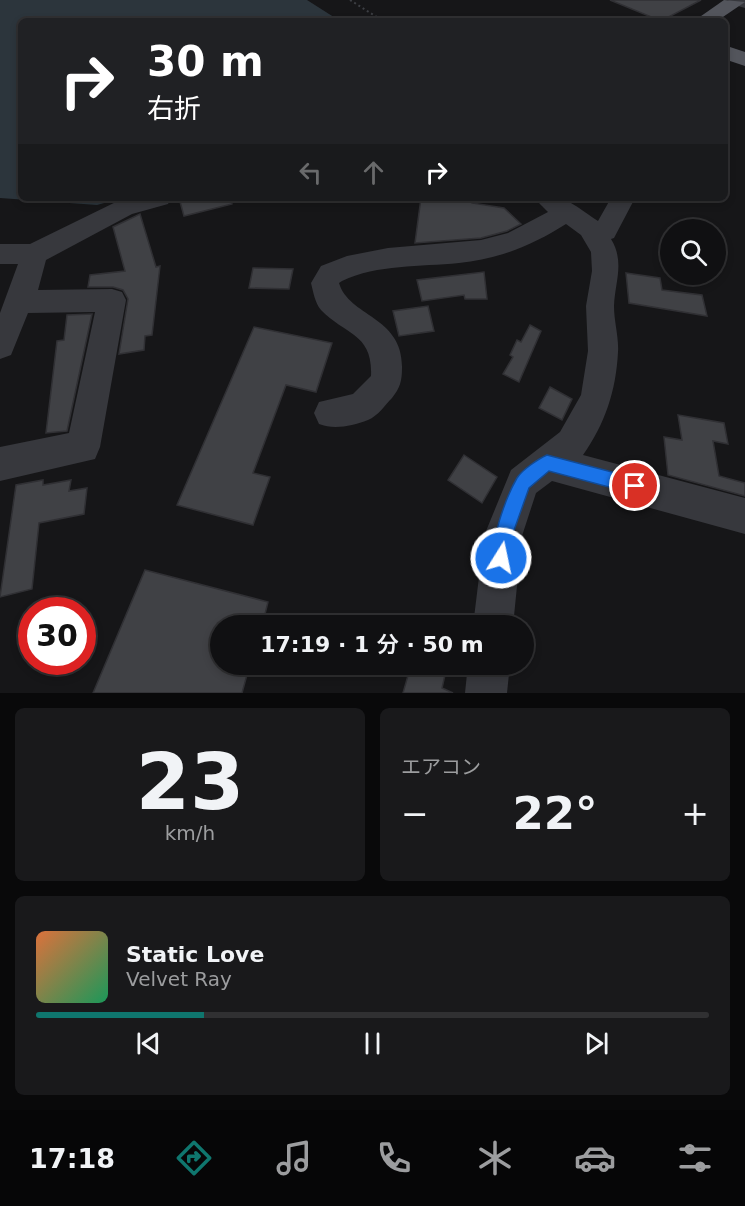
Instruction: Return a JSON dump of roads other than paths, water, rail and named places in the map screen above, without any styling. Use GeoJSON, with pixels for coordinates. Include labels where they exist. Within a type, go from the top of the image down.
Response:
{"type":"FeatureCollection","features":[{"type":"Feature","properties":{"kind":"main road"},"geometry":{"type":"LineString","coordinates":[[710,18],[737,0]]}},
{"type":"Feature","properties":{"kind":"main road"},"geometry":{"type":"LineString","coordinates":[[728,53],[745,60]]}},
{"type":"Feature","properties":{"kind":"street"},"geometry":{"type":"LineString","coordinates":[[737,0],[745,3]]}},
{"type":"Feature","properties":{"kind":"street"},"geometry":{"type":"LineString","coordinates":[[0,254],[34,254],[124,207],[147,201]]}},
{"type":"Feature","properties":{"kind":"street"},"geometry":{"type":"LineString","coordinates":[[595,236],[605,231],[621,201]]}},
{"type":"Feature","properties":{"kind":"street"},"geometry":{"type":"LineString","coordinates":[[330,413],[362,407],[386,382],[387,359],[380,340],[330,301],[325,284],[330,274],[353,265],[448,255],[500,246],[540,228],[558,205],[590,228],[604,251],[606,271],[600,306],[603,351],[597,398],[572,443],[523,482],[503,536],[495,615]]}},
{"type":"Feature","properties":{"kind":"street"},"geometry":{"type":"LineString","coordinates":[[0,346],[19,302],[34,254]]}},
{"type":"Feature","properties":{"kind":"street"},"geometry":{"type":"LineString","coordinates":[[0,464],[83,447],[112,300],[19,302]]}},
{"type":"Feature","properties":{"kind":"street"},"geometry":{"type":"LineString","coordinates":[[547,463],[745,516]]}},
{"type":"Feature","properties":{"kind":"street"},"geometry":{"type":"LineString","coordinates":[[486,693],[488,675]]}}]}
